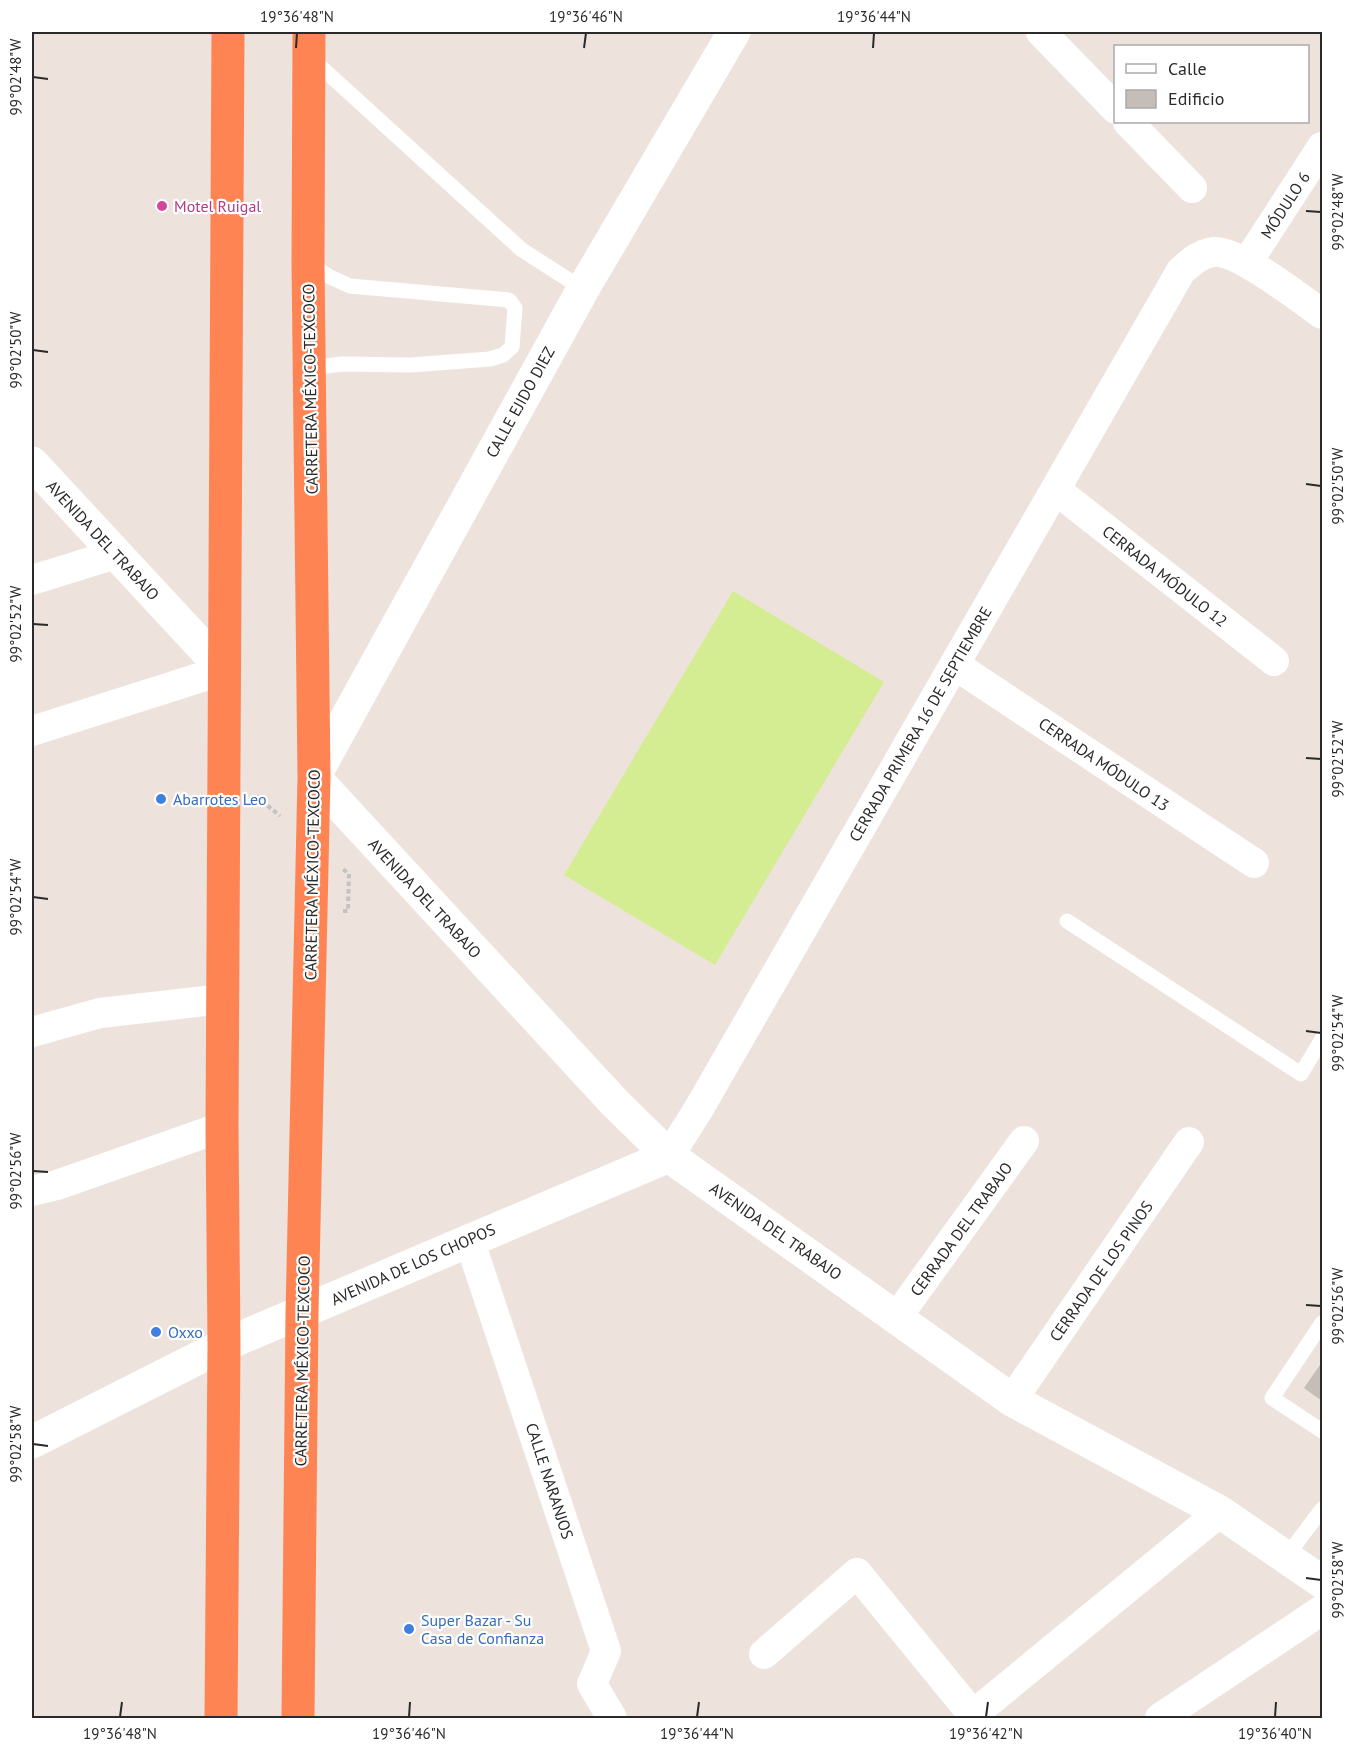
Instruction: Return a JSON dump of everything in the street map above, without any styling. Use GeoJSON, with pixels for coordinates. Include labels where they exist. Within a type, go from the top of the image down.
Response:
{"type":"FeatureCollection","features":[{"type":"Feature","properties":{"kind":"highway"},"geometry":{"type":"LineString","coordinates":[[221,1719],[228,32]]}},
{"type":"Feature","properties":{"kind":"highway","name":"CARRETERA MÉXICO-TEXCOCO"},"geometry":{"type":"LineString","coordinates":[[298,1719],[302,1313],[314,777],[308,263],[309,44]]}},
{"type":"Feature","properties":{"kind":"main road","name":"CALLE EJIDO DIEZ"},"geometry":{"type":"LineString","coordinates":[[314,777],[583,288],[734,32]]}},
{"type":"Feature","properties":{"kind":"main road","name":"AVENIDA DEL TRABAJO"},"geometry":{"type":"LineString","coordinates":[[32,463],[224,670]]}},
{"type":"Feature","properties":{"kind":"main road","name":"AVENIDA DEL TRABAJO"},"geometry":{"type":"LineString","coordinates":[[314,777],[614,1102],[669,1156],[1012,1400],[1220,1512],[1323,1582]]}},
{"type":"Feature","properties":{"kind":"main road","name":"AVENIDA DE LOS CHOPOS"},"geometry":{"type":"LineString","coordinates":[[32,1442],[224,1345],[669,1156]]}},
{"type":"Feature","properties":{"kind":"street"},"geometry":{"type":"LineString","coordinates":[[1041,32],[1114,107]]}},
{"type":"Feature","properties":{"kind":"street"},"geometry":{"type":"LineString","coordinates":[[1129,123],[1192,188]]}},
{"type":"Feature","properties":{"kind":"street","name":"MÓDULO 6"},"geometry":{"type":"LineString","coordinates":[[1247,263],[1323,147]]}},
{"type":"Feature","properties":{"kind":"street","name":"CERRADA PRIMERA 16 DE SEPTIEMBRE"},"geometry":{"type":"LineString","coordinates":[[669,1156],[698,1110],[1182,271],[1197,257],[1215,252],[1230,254],[1323,314]]}},
{"type":"Feature","properties":{"kind":"street","name":"CERRADA MÓDULO 12"},"geometry":{"type":"LineString","coordinates":[[1056,490],[1274,661]]}},
{"type":"Feature","properties":{"kind":"street"},"geometry":{"type":"LineString","coordinates":[[32,580],[116,554]]}},
{"type":"Feature","properties":{"kind":"street","name":"CERRADA MÓDULO 13"},"geometry":{"type":"LineString","coordinates":[[955,665],[1254,864]]}},
{"type":"Feature","properties":{"kind":"street"},"geometry":{"type":"LineString","coordinates":[[32,731],[224,670]]}},
{"type":"Feature","properties":{"kind":"street"},"geometry":{"type":"LineString","coordinates":[[32,1032],[99,1013],[223,999]]}},
{"type":"Feature","properties":{"kind":"street"},"geometry":{"type":"LineString","coordinates":[[32,1191],[222,1127]]}},
{"type":"Feature","properties":{"kind":"street","name":"CERRADA DEL TRABAJO"},"geometry":{"type":"LineString","coordinates":[[897,1317],[1024,1141]]}},
{"type":"Feature","properties":{"kind":"street","name":"CERRADA DE LOS PINOS"},"geometry":{"type":"LineString","coordinates":[[1012,1400],[1189,1142]]}},
{"type":"Feature","properties":{"kind":"street","name":"CALLE NARANJOS"},"geometry":{"type":"LineString","coordinates":[[469,1239],[606,1651],[592,1684],[612,1719]]}},
{"type":"Feature","properties":{"kind":"street"},"geometry":{"type":"LineString","coordinates":[[764,1654],[857,1573],[971,1717],[1220,1512]]}},
{"type":"Feature","properties":{"kind":"street"},"geometry":{"type":"LineString","coordinates":[[1160,1719],[1323,1610]]}},
{"type":"Feature","properties":{"kind":"lane"},"geometry":{"type":"LineString","coordinates":[[309,44],[522,250],[583,288]]}},
{"type":"Feature","properties":{"kind":"lane"},"geometry":{"type":"LineString","coordinates":[[308,263],[350,286],[509,300],[515,308],[512,346],[503,355],[490,359],[411,365],[342,364],[311,368]]}},
{"type":"Feature","properties":{"kind":"lane"},"geometry":{"type":"LineString","coordinates":[[1067,921],[1301,1074],[1323,1039]]}},
{"type":"Feature","properties":{"kind":"lane"},"geometry":{"type":"LineString","coordinates":[[1323,1323],[1272,1398],[1323,1431]]}},
{"type":"Feature","properties":{"kind":"lane"},"geometry":{"type":"LineString","coordinates":[[1286,1557],[1323,1509]]}},
{"type":"Feature","properties":{"kind":"path"},"geometry":{"type":"LineString","coordinates":[[253,793],[288,822]]}},
{"type":"Feature","properties":{"kind":"path"},"geometry":{"type":"LineString","coordinates":[[341,867],[349,874],[348,910]]}},
{"type":"Feature","properties":{"kind":"green space"},"geometry":{"type":"Polygon","coordinates":[[[733,591],[884,682],[715,965],[564,875],[733,591]]]}},
{"type":"Feature","properties":{"kind":"building"},"geometry":{"type":"Polygon","coordinates":[[[1322,1362],[1322,1401],[1304,1388],[1322,1362]]]}},
{"type":"Feature","properties":{"kind":"place","name":"Motel Ruigal"},"geometry":{"type":"Point","coordinates":[162,206]}},
{"type":"Feature","properties":{"kind":"place","name":"Abarrotes Leo"},"geometry":{"type":"Point","coordinates":[161,799]}},
{"type":"Feature","properties":{"kind":"place","name":"Oxxo"},"geometry":{"type":"Point","coordinates":[156,1332]}},
{"type":"Feature","properties":{"kind":"place","name":"Super Bazar - Su Casa de Confianza"},"geometry":{"type":"Point","coordinates":[409,1629]}}]}
